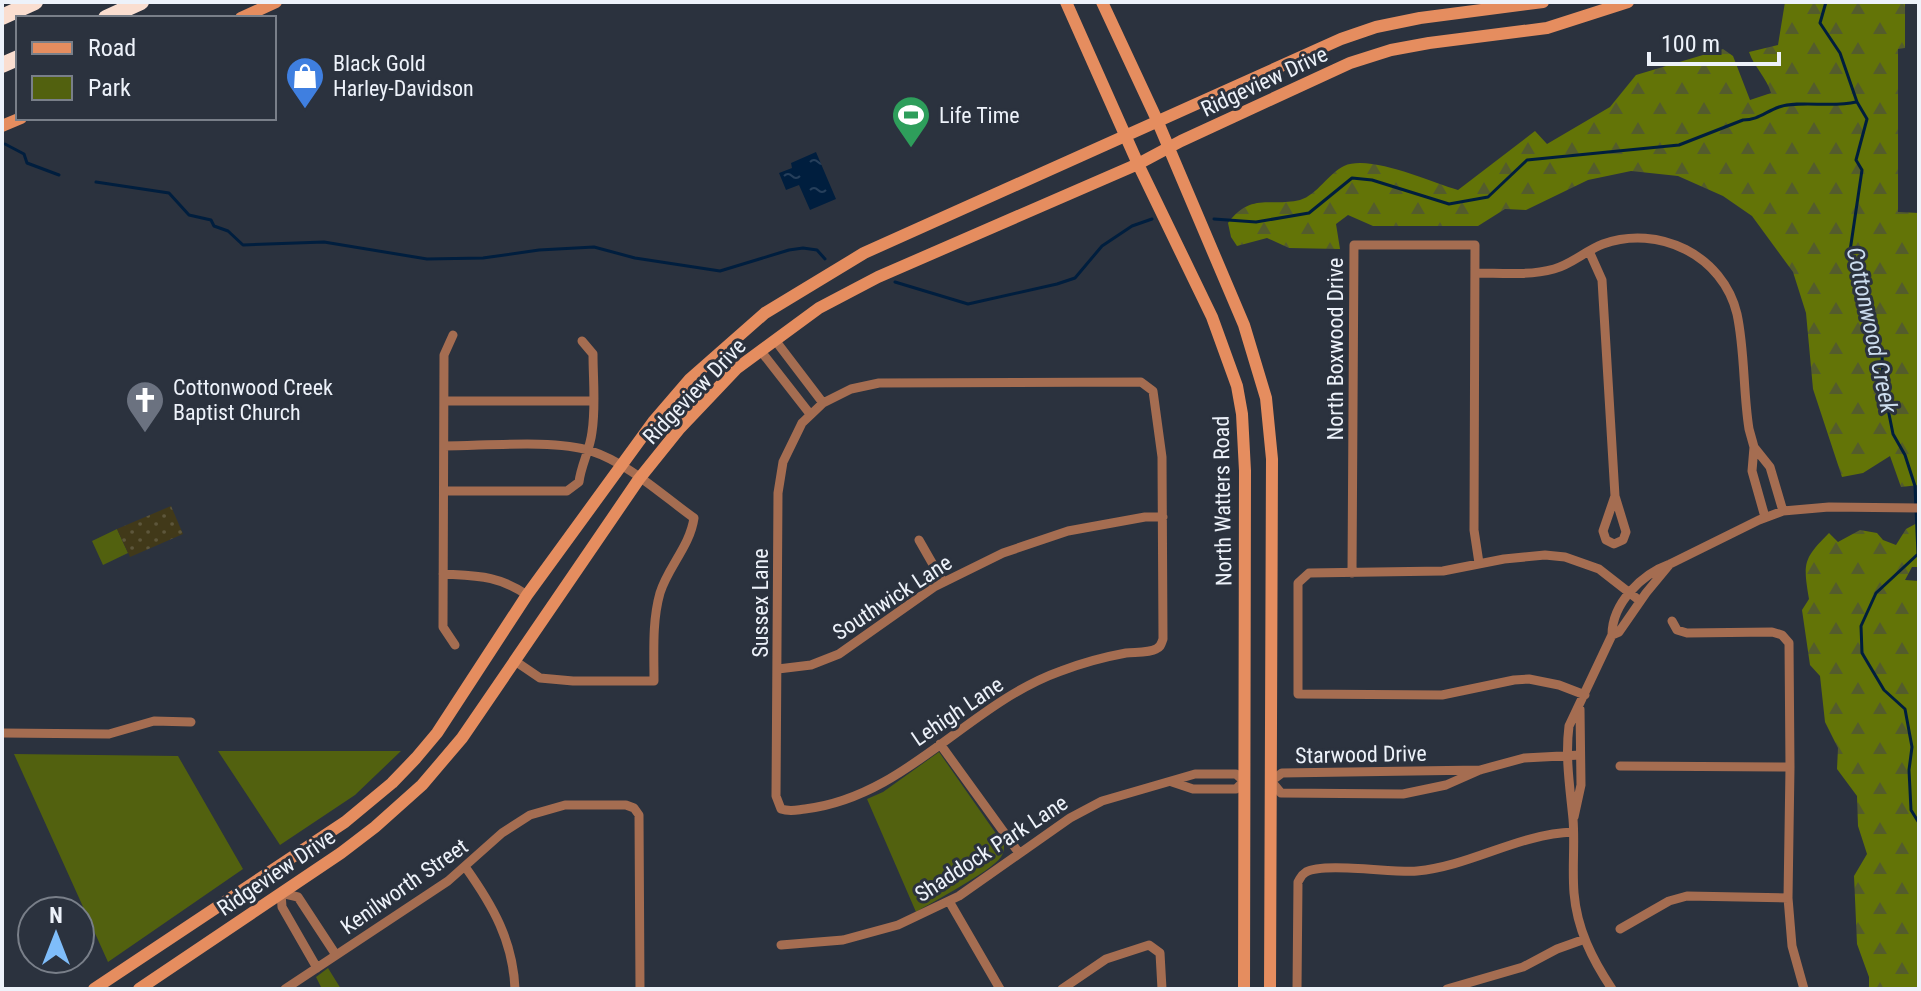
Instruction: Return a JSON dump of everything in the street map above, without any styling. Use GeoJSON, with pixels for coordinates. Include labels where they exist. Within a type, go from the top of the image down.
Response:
{"type":"FeatureCollection","features":[{"type":"Feature","properties":{"kind":"highway"},"geometry":{"type":"LineString","coordinates":[[2,17],[35,2]]}},
{"type":"Feature","properties":{"kind":"highway"},"geometry":{"type":"LineString","coordinates":[[110,16],[141,2]]}},
{"type":"Feature","properties":{"kind":"main road"},"geometry":{"type":"LineString","coordinates":[[245,16],[276,2]]}},
{"type":"Feature","properties":{"kind":"main road","name":"North Watters Road"},"geometry":{"type":"LineString","coordinates":[[1066,2],[1125,136],[1212,317],[1237,386],[1245,471],[1244,989]]}},
{"type":"Feature","properties":{"kind":"main road"},"geometry":{"type":"LineString","coordinates":[[1102,2],[1157,120],[1244,325],[1266,398],[1272,459],[1270,989]]}},
{"type":"Feature","properties":{"kind":"main road","name":"Ridgeview Drive"},"geometry":{"type":"LineString","coordinates":[[94,989],[345,822],[392,783],[437,733],[527,595],[619,465],[690,379],[765,313],[864,253],[1334,42],[1385,25],[1420,18],[1543,2]]}},
{"type":"Feature","properties":{"kind":"main road","name":"Ridgeview Drive"},"geometry":{"type":"LineString","coordinates":[[139,989],[363,836],[422,785],[462,738],[639,479],[736,369],[819,308],[878,277],[1138,164],[1328,72],[1391,50],[1547,28],[1605,6],[1628,2]]}},
{"type":"Feature","properties":{"kind":"main road"},"geometry":{"type":"LineString","coordinates":[[1385,25],[1391,50]]}},
{"type":"Feature","properties":{"kind":"main road"},"geometry":{"type":"LineString","coordinates":[[864,253],[878,277]]}},
{"type":"Feature","properties":{"kind":"main road"},"geometry":{"type":"LineString","coordinates":[[760,350],[755,332],[765,313]]}},
{"type":"Feature","properties":{"kind":"main road"},"geometry":{"type":"LineString","coordinates":[[1244,781],[1271,781]]}},
{"type":"Feature","properties":{"kind":"main road"},"geometry":{"type":"LineString","coordinates":[[270,873],[281,893]]}},
{"type":"Feature","properties":{"kind":"street"},"geometry":{"type":"LineString","coordinates":[[1479,563],[1474,530],[1475,273],[1540,272],[1573,261],[1619,239],[1650,238],[1680,246],[1710,267],[1729,293],[1737,316],[1746,411],[1754,447],[1752,471],[1765,517]]}},
{"type":"Feature","properties":{"kind":"street","name":"North Boxwood Drive"},"geometry":{"type":"LineString","coordinates":[[1352,573],[1354,245],[1475,245],[1475,273]]}},
{"type":"Feature","properties":{"kind":"street"},"geometry":{"type":"LineString","coordinates":[[1589,251],[1604,292],[1615,496]]}},
{"type":"Feature","properties":{"kind":"street"},"geometry":{"type":"LineString","coordinates":[[453,335],[444,355],[443,627],[455,645]]}},
{"type":"Feature","properties":{"kind":"street"},"geometry":{"type":"LineString","coordinates":[[775,340],[817,408]]}},
{"type":"Feature","properties":{"kind":"street"},"geometry":{"type":"LineString","coordinates":[[444,491],[567,491],[579,482],[592,437],[593,401],[593,354],[582,341]]}},
{"type":"Feature","properties":{"kind":"street"},"geometry":{"type":"LineString","coordinates":[[760,350],[817,408]]}},
{"type":"Feature","properties":{"kind":"street"},"geometry":{"type":"LineString","coordinates":[[817,408],[851,389],[879,383],[1141,382],[1153,391],[1160,432],[1163,517]]}},
{"type":"Feature","properties":{"kind":"street"},"geometry":{"type":"LineString","coordinates":[[444,401],[593,401]]}},
{"type":"Feature","properties":{"kind":"street","name":"Sussex Lane"},"geometry":{"type":"LineString","coordinates":[[780,807],[776,796],[780,478],[789,446],[817,408]]}},
{"type":"Feature","properties":{"kind":"street"},"geometry":{"type":"LineString","coordinates":[[444,446],[570,446],[587,450],[619,465],[694,518],[692,531],[660,591],[655,620],[654,681],[540,678],[515,661]]}},
{"type":"Feature","properties":{"kind":"street"},"geometry":{"type":"LineString","coordinates":[[1754,447],[1770,467],[1783,511]]}},
{"type":"Feature","properties":{"kind":"street"},"geometry":{"type":"LineString","coordinates":[[1612,989],[1585,939],[1574,894],[1573,820],[1568,784],[1569,726],[1612,635],[1614,619],[1630,593],[1654,570],[1783,511],[1810,507],[1919,508]]}},
{"type":"Feature","properties":{"kind":"street","name":"Southwick Lane"},"geometry":{"type":"LineString","coordinates":[[778,669],[811,665],[839,654],[943,582],[1033,541],[1101,524],[1163,517]]}},
{"type":"Feature","properties":{"kind":"street","name":"Lehigh Lane"},"geometry":{"type":"LineString","coordinates":[[780,807],[790,811],[853,798],[884,783],[1004,699],[1055,673],[1106,657],[1160,647],[1163,639],[1163,517]]}},
{"type":"Feature","properties":{"kind":"street"},"geometry":{"type":"LineString","coordinates":[[919,540],[943,582]]}},
{"type":"Feature","properties":{"kind":"street"},"geometry":{"type":"LineString","coordinates":[[1585,695],[1559,685],[1529,679],[1442,695],[1298,694],[1298,583],[1309,573],[1443,571],[1527,555],[1565,557],[1599,569],[1640,601]]}},
{"type":"Feature","properties":{"kind":"street"},"geometry":{"type":"LineString","coordinates":[[1612,635],[1619,632],[1670,564]]}},
{"type":"Feature","properties":{"kind":"street"},"geometry":{"type":"LineString","coordinates":[[443,574],[497,579],[527,595]]}},
{"type":"Feature","properties":{"kind":"street"},"geometry":{"type":"LineString","coordinates":[[1672,621],[1677,630],[1687,633],[1772,632],[1786,639],[1789,649],[1790,767],[1788,898],[1792,946],[1804,989]]}},
{"type":"Feature","properties":{"kind":"street"},"geometry":{"type":"LineString","coordinates":[[1573,820],[1581,785],[1580,708]]}},
{"type":"Feature","properties":{"kind":"street"},"geometry":{"type":"LineString","coordinates":[[2,733],[109,734],[154,721],[191,722]]}},
{"type":"Feature","properties":{"kind":"street"},"geometry":{"type":"LineString","coordinates":[[940,744],[1019,853]]}},
{"type":"Feature","properties":{"kind":"street","name":"Starwood Drive"},"geometry":{"type":"LineString","coordinates":[[1480,770],[1282,773],[1271,781],[1281,793],[1403,794],[1446,785],[1480,770],[1524,758],[1580,755]]}},
{"type":"Feature","properties":{"kind":"street"},"geometry":{"type":"LineString","coordinates":[[1620,766],[1790,767]]}},
{"type":"Feature","properties":{"kind":"street","name":"Shaddock Park Lane"},"geometry":{"type":"LineString","coordinates":[[781,945],[818,944],[873,934],[949,901],[1089,807],[1130,791],[1195,774],[1236,774],[1244,781],[1236,789],[1193,789],[1172,782]]}},
{"type":"Feature","properties":{"kind":"street","name":"Kenilworth Street"},"geometry":{"type":"LineString","coordinates":[[285,989],[466,868],[508,828],[541,810],[565,805],[626,805],[636,810],[640,819],[640,989]]}},
{"type":"Feature","properties":{"kind":"street"},"geometry":{"type":"LineString","coordinates":[[1297,989],[1298,882],[1308,871],[1417,871],[1550,833],[1573,832]]}},
{"type":"Feature","properties":{"kind":"street"},"geometry":{"type":"LineString","coordinates":[[466,868],[502,924],[512,958],[515,989]]}},
{"type":"Feature","properties":{"kind":"street"},"geometry":{"type":"LineString","coordinates":[[317,968],[282,907],[281,893],[298,897],[336,955]]}},
{"type":"Feature","properties":{"kind":"street"},"geometry":{"type":"LineString","coordinates":[[1620,929],[1669,901],[1687,896],[1788,898]]}},
{"type":"Feature","properties":{"kind":"street"},"geometry":{"type":"LineString","coordinates":[[949,901],[1000,989]]}},
{"type":"Feature","properties":{"kind":"street"},"geometry":{"type":"LineString","coordinates":[[1447,989],[1523,967],[1557,949],[1585,939]]}},
{"type":"Feature","properties":{"kind":"street"},"geometry":{"type":"LineString","coordinates":[[1062,989],[1094,965],[1119,952],[1149,945],[1158,949],[1162,958],[1162,989]]}},
{"type":"Feature","properties":{"kind":"green space"},"geometry":{"type":"Polygon","coordinates":[[[1785,2],[1905,2],[1905,48],[1898,49],[1898,212],[1919,213],[1919,485],[1901,487],[1890,456],[1863,473],[1842,477],[1813,389],[1806,313],[1793,272],[1752,216],[1723,196],[1678,176],[1631,171],[1588,180],[1526,210],[1505,209],[1478,226],[1373,226],[1348,215],[1336,224],[1340,249],[1289,248],[1267,238],[1237,246],[1231,237],[1228,223],[1245,207],[1261,202],[1300,200],[1312,194],[1338,169],[1355,163],[1400,170],[1458,190],[1535,131],[1547,144],[1610,107],[1636,75],[1723,49],[1733,56],[1750,100],[1771,93],[1749,52],[1778,45],[1785,2]]]}},
{"type":"Feature","properties":{"kind":"green space"},"geometry":{"type":"Polygon","coordinates":[[[1919,522],[1919,567],[1912,567],[1905,580],[1919,581],[1919,989],[1869,989],[1869,977],[1857,944],[1854,876],[1867,854],[1858,826],[1857,796],[1837,769],[1838,748],[1825,722],[1820,676],[1810,665],[1802,610],[1809,599],[1806,569],[1814,549],[1829,533],[1838,542],[1860,530],[1877,533],[1883,540],[1896,545],[1906,529],[1919,522]]]}},
{"type":"Feature","properties":{"kind":"green space"},"geometry":{"type":"Polygon","coordinates":[[[117,529],[128,553],[103,565],[92,541],[117,529]]]}},
{"type":"Feature","properties":{"kind":"green space"},"geometry":{"type":"Polygon","coordinates":[[[218,751],[401,751],[355,795],[280,845],[218,751]]]}},
{"type":"Feature","properties":{"kind":"green space"},"geometry":{"type":"Polygon","coordinates":[[[939,752],[1004,845],[1004,850],[1001,857],[986,870],[916,912],[867,799],[883,792],[939,752]]]}},
{"type":"Feature","properties":{"kind":"green space"},"geometry":{"type":"Polygon","coordinates":[[[14,754],[178,756],[243,869],[108,962],[96,935],[96,895],[78,895],[14,754]]]}},
{"type":"Feature","properties":{"kind":"green space"},"geometry":{"type":"Polygon","coordinates":[[[328,968],[341,989],[322,989],[316,977],[328,968]]]}},
{"type":"Feature","properties":{"kind":"sand"},"geometry":{"type":"Polygon","coordinates":[[[171,506],[183,534],[130,557],[117,529],[171,506]]]}},
{"type":"Feature","properties":{"kind":"water"},"geometry":{"type":"Polygon","coordinates":[[[816,152],[836,199],[810,210],[799,185],[786,190],[779,173],[792,168],[791,163],[816,152]]]}},
{"type":"Feature","properties":{"kind":"waterway","name":"Cottonwood Creek"},"geometry":{"type":"LineString","coordinates":[[1826,2],[1820,23],[1840,53],[1857,102],[1867,119],[1856,160],[1862,170],[1850,251],[1882,353],[1883,384],[1893,434],[1905,455],[1915,486],[1918,554],[1876,593],[1861,626],[1862,653],[1884,690],[1905,709],[1912,747],[1909,770],[1911,810],[1919,823]]}},
{"type":"Feature","properties":{"kind":"waterway"},"geometry":{"type":"LineString","coordinates":[[1214,219],[1256,222],[1309,213],[1352,178],[1372,180],[1449,204],[1488,197],[1527,160],[1679,145],[1787,105],[1856,102]]}},
{"type":"Feature","properties":{"kind":"waterway"},"geometry":{"type":"LineString","coordinates":[[5,144],[24,154],[27,163],[59,175]]}},
{"type":"Feature","properties":{"kind":"waterway"},"geometry":{"type":"LineString","coordinates":[[96,182],[169,193],[189,215],[211,220],[214,226],[228,231],[243,245],[324,242],[427,259],[483,258],[539,250],[594,247],[635,258],[720,271],[803,248],[817,250],[825,259]]}},
{"type":"Feature","properties":{"kind":"waterway"},"geometry":{"type":"LineString","coordinates":[[895,282],[968,304],[1057,284],[1075,278],[1102,246],[1132,226],[1152,219]]}},
{"type":"Feature","properties":{"kind":"place","name":"Black Gold Harley-Davidson"},"geometry":{"type":"Point","coordinates":[305,110]}},
{"type":"Feature","properties":{"kind":"place","name":"Life Time"},"geometry":{"type":"Point","coordinates":[911,149]}},
{"type":"Feature","properties":{"kind":"place","name":"Cottonwood Creek Baptist Church"},"geometry":{"type":"Point","coordinates":[145,434]}}]}
